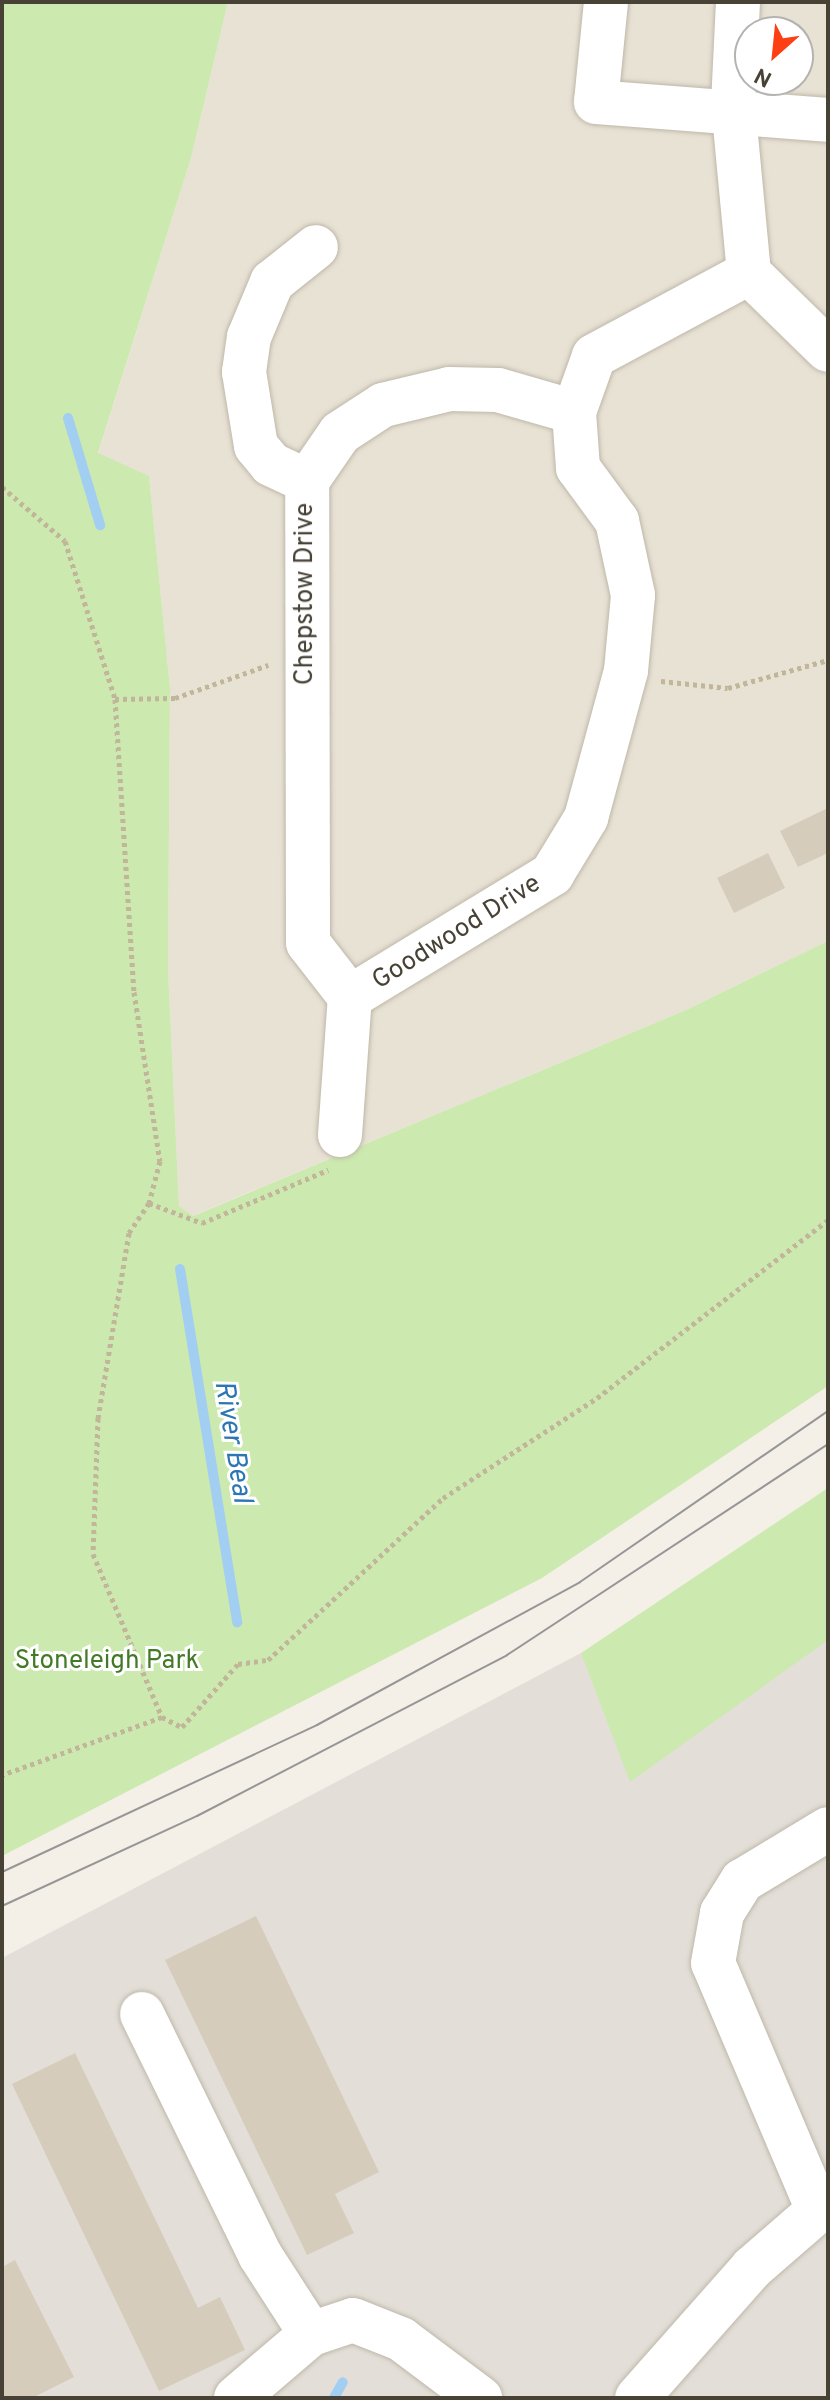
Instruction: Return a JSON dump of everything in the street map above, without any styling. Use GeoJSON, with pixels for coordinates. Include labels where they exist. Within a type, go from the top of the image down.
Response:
{"type":"FeatureCollection","features":[{"type":"Feature","properties":{"kind":"street"},"geometry":{"type":"LineString","coordinates":[[606,2],[596,102],[734,116],[828,120]]}},
{"type":"Feature","properties":{"kind":"street"},"geometry":{"type":"LineString","coordinates":[[738,2],[734,116],[749,273],[828,350]]}},
{"type":"Feature","properties":{"kind":"street"},"geometry":{"type":"LineString","coordinates":[[307,481],[271,464],[256,446],[244,372],[249,337],[272,282],[316,247]]}},
{"type":"Feature","properties":{"kind":"street","name":"Goodwood Drive"},"geometry":{"type":"LineString","coordinates":[[340,1135],[350,997],[552,874],[586,818],[624,677],[633,595],[617,521],[578,468],[574,412],[594,356],[749,273]]}},
{"type":"Feature","properties":{"kind":"street","name":"Chepstow Drive"},"geometry":{"type":"LineString","coordinates":[[350,997],[308,943],[307,481],[340,433],[383,405],[449,389],[498,390],[574,412]]}},
{"type":"Feature","properties":{"kind":"street"},"geometry":{"type":"LineString","coordinates":[[637,2398],[752,2268],[823,2206],[713,1963],[722,1913],[742,1881],[828,1829]]}},
{"type":"Feature","properties":{"kind":"street"},"geometry":{"type":"LineString","coordinates":[[142,2014],[260,2255],[311,2334]]}},
{"type":"Feature","properties":{"kind":"street"},"geometry":{"type":"LineString","coordinates":[[236,2398],[311,2334],[353,2320],[401,2339],[480,2398]]}},
{"type":"Feature","properties":{"kind":"path"},"geometry":{"type":"LineString","coordinates":[[2,487],[65,541],[115,699],[134,992],[160,1161],[149,1203],[129,1233],[98,1418],[93,1554],[162,1717],[182,1727],[238,1664],[268,1660],[443,1498],[597,1398],[828,1220]]}},
{"type":"Feature","properties":{"kind":"path"},"geometry":{"type":"LineString","coordinates":[[115,699],[175,698],[306,652]]}},
{"type":"Feature","properties":{"kind":"path"},"geometry":{"type":"LineString","coordinates":[[624,677],[728,688],[828,660]]}},
{"type":"Feature","properties":{"kind":"path"},"geometry":{"type":"LineString","coordinates":[[149,1203],[202,1223],[326,1174],[340,1135]]}},
{"type":"Feature","properties":{"kind":"path"},"geometry":{"type":"LineString","coordinates":[[2,1775],[162,1717]]}},
{"type":"Feature","properties":{"kind":"shaded area"},"geometry":{"type":"Polygon","coordinates":[[[228,2],[828,2],[828,941],[686,1010],[192,1216],[179,1206],[168,968],[170,688],[149,477],[98,454],[191,158],[228,2]]]}},
{"type":"Feature","properties":{"kind":"shaded area"},"geometry":{"type":"Polygon","coordinates":[[[828,1519],[828,2398],[2,2398],[2,1958],[581,1653],[596,1671],[828,1519]]]}},
{"type":"Feature","properties":{"kind":"green space","name":"Stoneleigh Park"},"geometry":{"type":"Polygon","coordinates":[[[2,2],[228,2],[191,158],[98,453],[149,476],[170,688],[168,968],[179,1206],[193,1216],[686,1010],[828,941],[828,1386],[542,1578],[2,1856],[2,2]]]}},
{"type":"Feature","properties":{"kind":"green space"},"geometry":{"type":"Polygon","coordinates":[[[828,1488],[828,1640],[630,1782],[581,1653],[828,1488]]]}},
{"type":"Feature","properties":{"kind":"building"},"geometry":{"type":"Polygon","coordinates":[[[828,808],[828,853],[798,867],[780,831],[828,808]]]}},
{"type":"Feature","properties":{"kind":"building"},"geometry":{"type":"Polygon","coordinates":[[[768,853],[785,888],[734,913],[717,878],[768,853]]]}},
{"type":"Feature","properties":{"kind":"building"},"geometry":{"type":"Polygon","coordinates":[[[256,1916],[379,2172],[335,2194],[354,2233],[307,2255],[165,1960],[256,1916]]]}},
{"type":"Feature","properties":{"kind":"building"},"geometry":{"type":"Polygon","coordinates":[[[75,2053],[198,2308],[220,2297],[245,2350],[159,2391],[12,2084],[75,2053]]]}},
{"type":"Feature","properties":{"kind":"building"},"geometry":{"type":"Polygon","coordinates":[[[15,2260],[74,2377],[32,2398],[2,2398],[2,2267],[15,2260]]]}},
{"type":"Feature","properties":{"kind":"waterway","name":"River Beal"},"geometry":{"type":"LineString","coordinates":[[68,418],[100,525]]}},
{"type":"Feature","properties":{"kind":"waterway","name":"River Beal"},"geometry":{"type":"LineString","coordinates":[[180,1269],[237,1622]]}},
{"type":"Feature","properties":{"kind":"waterway","name":"River Beal"},"geometry":{"type":"LineString","coordinates":[[334,2398],[343,2382]]}},
{"type":"Feature","properties":{"kind":"tram line"},"geometry":{"type":"LineString","coordinates":[[2,1872],[317,1725],[580,1582],[828,1411]]}},
{"type":"Feature","properties":{"kind":"tram line"},"geometry":{"type":"LineString","coordinates":[[2,1906],[197,1816],[507,1655],[828,1444]]}}]}
